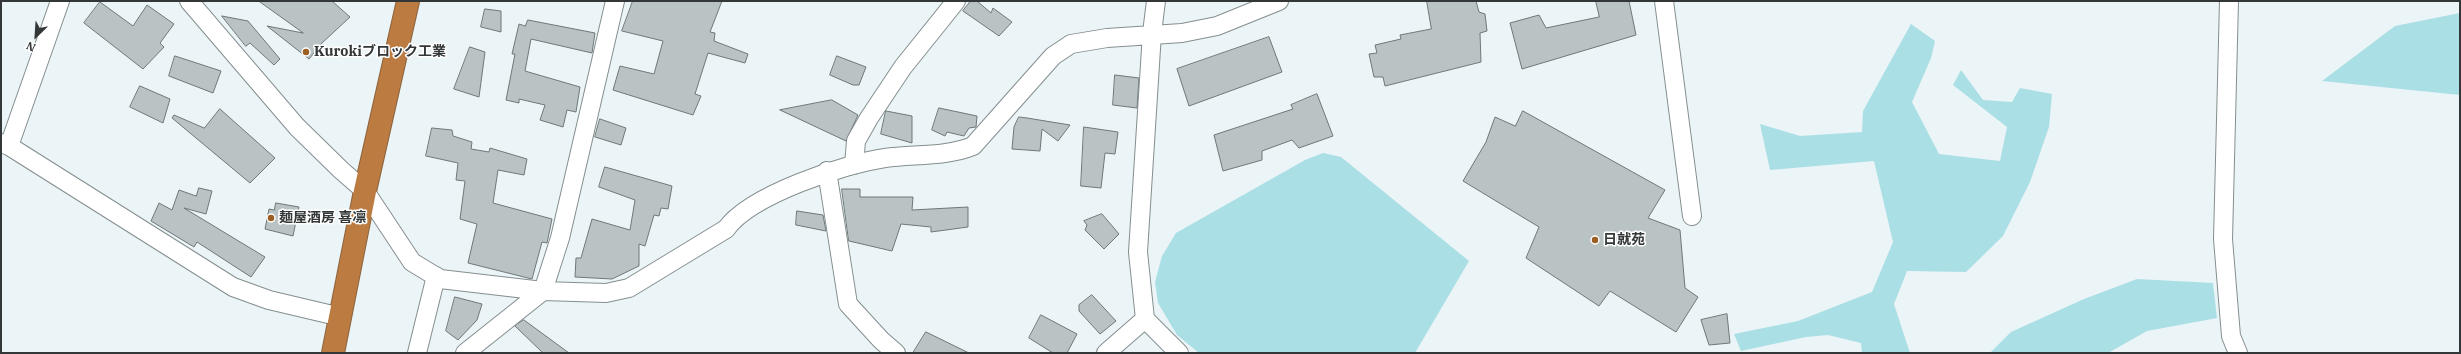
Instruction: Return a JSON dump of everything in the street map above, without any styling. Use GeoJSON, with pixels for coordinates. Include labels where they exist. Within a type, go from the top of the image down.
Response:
{"type":"FeatureCollection","features":[{"type":"Feature","properties":{"kind":"highway"},"geometry":{"type":"LineString","coordinates":[[333,353],[365,190],[408,1]]}},
{"type":"Feature","properties":{"kind":"street"},"geometry":{"type":"LineString","coordinates":[[60,1],[5,144],[233,287],[269,300],[341,317]]}},
{"type":"Feature","properties":{"kind":"street"},"geometry":{"type":"LineString","coordinates":[[190,1],[297,127],[341,170],[365,190],[412,262],[440,279],[543,291],[606,293],[629,288],[726,229],[733,218],[776,194],[827,172],[885,158],[959,151],[973,146],[1053,56],[1071,44],[1152,33],[1182,33],[1218,26],[1279,1]]}},
{"type":"Feature","properties":{"kind":"street"},"geometry":{"type":"LineString","coordinates":[[465,353],[543,291],[560,238],[615,1]]}},
{"type":"Feature","properties":{"kind":"street"},"geometry":{"type":"LineString","coordinates":[[854,165],[856,141],[869,118],[903,67],[956,1]]}},
{"type":"Feature","properties":{"kind":"street"},"geometry":{"type":"LineString","coordinates":[[1156,1],[1152,33],[1138,252],[1145,320],[1179,353]]}},
{"type":"Feature","properties":{"kind":"street"},"geometry":{"type":"LineString","coordinates":[[1664,1],[1692,216]]}},
{"type":"Feature","properties":{"kind":"street"},"geometry":{"type":"LineString","coordinates":[[2229,1],[2223,239],[2231,336],[2238,353]]}},
{"type":"Feature","properties":{"kind":"street"},"geometry":{"type":"LineString","coordinates":[[827,172],[848,304],[881,340],[896,353]]}},
{"type":"Feature","properties":{"kind":"street"},"geometry":{"type":"LineString","coordinates":[[417,353],[436,276]]}},
{"type":"Feature","properties":{"kind":"street"},"geometry":{"type":"LineString","coordinates":[[1106,353],[1145,320]]}},
{"type":"Feature","properties":{"kind":"shaded area"},"geometry":{"type":"Polygon","coordinates":[[[2460,13],[2460,95],[2322,81],[2395,26],[2460,13]]]}},
{"type":"Feature","properties":{"kind":"shaded area"},"geometry":{"type":"Polygon","coordinates":[[[1911,24],[1935,41],[1931,58],[1912,102],[1939,154],[2000,161],[2007,127],[1953,85],[1961,70],[1983,100],[2012,102],[2020,88],[2052,94],[2049,127],[2030,182],[2003,236],[1966,272],[1907,271],[1894,304],[1910,353],[1862,353],[1861,343],[1828,335],[1806,337],[1741,351],[1734,334],[1798,321],[1872,292],[1893,242],[1874,161],[1770,170],[1760,124],[1800,136],[1862,132],[1863,111],[1911,24]]]}},
{"type":"Feature","properties":{"kind":"shaded area"},"geometry":{"type":"Polygon","coordinates":[[[1323,153],[1341,157],[1469,261],[1415,353],[1199,353],[1177,335],[1158,303],[1155,282],[1162,256],[1176,233],[1305,160],[1323,153]]]}},
{"type":"Feature","properties":{"kind":"shaded area"},"geometry":{"type":"Polygon","coordinates":[[[2137,279],[2213,283],[2217,318],[2147,331],[2108,353],[1990,353],[2011,332],[2084,299],[2137,279]]]}},
{"type":"Feature","properties":{"kind":"building"},"geometry":{"type":"Polygon","coordinates":[[[259,1],[332,1],[350,17],[322,43],[309,59],[267,26],[303,33],[259,1]]]}},
{"type":"Feature","properties":{"kind":"building"},"geometry":{"type":"Polygon","coordinates":[[[633,1],[722,1],[710,32],[715,33],[714,41],[748,54],[745,63],[708,53],[695,94],[701,96],[693,115],[613,90],[620,66],[654,74],[663,41],[622,31],[633,1]]]}},
{"type":"Feature","properties":{"kind":"building"},"geometry":{"type":"Polygon","coordinates":[[[971,1],[977,1],[991,13],[993,8],[1012,22],[999,36],[963,11],[971,1]]]}},
{"type":"Feature","properties":{"kind":"building"},"geometry":{"type":"Polygon","coordinates":[[[1427,1],[1476,1],[1479,12],[1485,14],[1487,31],[1480,33],[1481,62],[1385,86],[1383,77],[1374,77],[1369,54],[1377,53],[1375,45],[1401,39],[1400,35],[1431,29],[1427,1]]]}},
{"type":"Feature","properties":{"kind":"building"},"geometry":{"type":"Polygon","coordinates":[[[1596,1],[1629,1],[1636,35],[1522,69],[1510,23],[1539,15],[1546,28],[1599,17],[1596,1]]]}},
{"type":"Feature","properties":{"kind":"building"},"geometry":{"type":"Polygon","coordinates":[[[100,2],[133,26],[147,5],[174,24],[160,43],[164,47],[143,69],[84,23],[100,2]]]}},
{"type":"Feature","properties":{"kind":"building"},"geometry":{"type":"Polygon","coordinates":[[[485,9],[501,11],[501,32],[481,27],[485,9]]]}},
{"type":"Feature","properties":{"kind":"building"},"geometry":{"type":"Polygon","coordinates":[[[222,16],[248,21],[280,59],[274,65],[250,43],[246,46],[222,16]]]}},
{"type":"Feature","properties":{"kind":"building"},"geometry":{"type":"Polygon","coordinates":[[[528,20],[595,33],[592,53],[531,39],[525,71],[580,87],[576,112],[567,110],[563,127],[540,120],[545,105],[519,99],[519,103],[506,100],[515,54],[512,54],[519,24],[525,26],[528,20]]]}},
{"type":"Feature","properties":{"kind":"building"},"geometry":{"type":"Polygon","coordinates":[[[1269,37],[1282,72],[1189,106],[1177,69],[1269,37]]]}},
{"type":"Feature","properties":{"kind":"building"},"geometry":{"type":"Polygon","coordinates":[[[470,47],[485,52],[479,97],[454,89],[470,47]]]}},
{"type":"Feature","properties":{"kind":"building"},"geometry":{"type":"Polygon","coordinates":[[[175,56],[221,71],[213,93],[169,76],[175,56]]]}},
{"type":"Feature","properties":{"kind":"building"},"geometry":{"type":"Polygon","coordinates":[[[837,56],[866,67],[859,85],[853,85],[830,75],[837,56]]]}},
{"type":"Feature","properties":{"kind":"building"},"geometry":{"type":"Polygon","coordinates":[[[1115,75],[1139,78],[1137,108],[1113,105],[1115,75]]]}},
{"type":"Feature","properties":{"kind":"building"},"geometry":{"type":"Polygon","coordinates":[[[140,86],[170,99],[163,123],[130,107],[140,86]]]}},
{"type":"Feature","properties":{"kind":"building"},"geometry":{"type":"Polygon","coordinates":[[[1317,94],[1333,136],[1299,148],[1292,140],[1262,151],[1262,160],[1223,171],[1214,135],[1293,109],[1291,105],[1317,94]]]}},
{"type":"Feature","properties":{"kind":"building"},"geometry":{"type":"Polygon","coordinates":[[[832,100],[858,115],[846,141],[780,110],[832,100]]]}},
{"type":"Feature","properties":{"kind":"building"},"geometry":{"type":"Polygon","coordinates":[[[939,108],[977,116],[976,127],[969,128],[964,136],[947,132],[945,136],[932,130],[939,108]]]}},
{"type":"Feature","properties":{"kind":"building"},"geometry":{"type":"Polygon","coordinates":[[[220,109],[275,158],[250,183],[172,118],[174,115],[204,128],[220,109]]]}},
{"type":"Feature","properties":{"kind":"building"},"geometry":{"type":"Polygon","coordinates":[[[886,111],[912,116],[912,143],[881,134],[886,111]]]}},
{"type":"Feature","properties":{"kind":"building","name":"日就苑"},"geometry":{"type":"Polygon","coordinates":[[[1523,111],[1665,190],[1648,218],[1680,230],[1685,288],[1698,297],[1676,332],[1610,291],[1599,306],[1526,258],[1539,227],[1463,181],[1486,142],[1495,117],[1515,126],[1523,111]]]}},
{"type":"Feature","properties":{"kind":"building"},"geometry":{"type":"Polygon","coordinates":[[[1019,117],[1070,125],[1058,141],[1042,129],[1040,151],[1012,149],[1014,127],[1019,117]]]}},
{"type":"Feature","properties":{"kind":"building"},"geometry":{"type":"Polygon","coordinates":[[[600,119],[626,128],[621,145],[595,137],[600,119]]]}},
{"type":"Feature","properties":{"kind":"building"},"geometry":{"type":"Polygon","coordinates":[[[1084,127],[1118,132],[1115,154],[1105,153],[1101,188],[1081,186],[1084,127]]]}},
{"type":"Feature","properties":{"kind":"building"},"geometry":{"type":"Polygon","coordinates":[[[432,128],[452,130],[453,136],[472,142],[471,149],[489,152],[490,148],[527,159],[524,175],[498,170],[493,203],[552,219],[547,243],[542,242],[532,279],[468,263],[477,224],[460,219],[465,181],[456,180],[458,163],[426,156],[432,128]]]}},
{"type":"Feature","properties":{"kind":"building"},"geometry":{"type":"Polygon","coordinates":[[[605,167],[672,186],[668,209],[661,208],[659,216],[654,215],[645,246],[639,244],[639,266],[612,279],[575,277],[576,258],[581,258],[592,219],[630,230],[635,200],[599,187],[605,167]]]}},
{"type":"Feature","properties":{"kind":"building"},"geometry":{"type":"Polygon","coordinates":[[[199,188],[212,191],[206,214],[184,208],[265,257],[251,277],[197,242],[194,247],[151,221],[159,203],[172,210],[179,190],[196,196],[199,188]]]}},
{"type":"Feature","properties":{"kind":"building"},"geometry":{"type":"Polygon","coordinates":[[[842,189],[860,189],[860,197],[913,197],[912,210],[968,207],[968,227],[931,232],[931,227],[901,224],[892,251],[849,241],[842,189]]]}},
{"type":"Feature","properties":{"kind":"building"},"geometry":{"type":"Polygon","coordinates":[[[276,203],[299,207],[293,236],[265,229],[269,209],[274,210],[276,203]]]}},
{"type":"Feature","properties":{"kind":"building"},"geometry":{"type":"Polygon","coordinates":[[[797,211],[823,215],[826,231],[796,225],[797,211]]]}},
{"type":"Feature","properties":{"kind":"building"},"geometry":{"type":"Polygon","coordinates":[[[1102,214],[1119,234],[1104,249],[1085,230],[1087,225],[1084,221],[1102,214]]]}},
{"type":"Feature","properties":{"kind":"building"},"geometry":{"type":"Polygon","coordinates":[[[1092,295],[1116,321],[1100,334],[1079,311],[1079,305],[1092,295]]]}},
{"type":"Feature","properties":{"kind":"building"},"geometry":{"type":"Polygon","coordinates":[[[455,297],[482,304],[477,320],[458,340],[446,331],[455,297]]]}},
{"type":"Feature","properties":{"kind":"building"},"geometry":{"type":"Polygon","coordinates":[[[1727,314],[1730,343],[1709,345],[1701,320],[1727,314]]]}},
{"type":"Feature","properties":{"kind":"building"},"geometry":{"type":"Polygon","coordinates":[[[1041,315],[1077,334],[1067,353],[1053,353],[1029,338],[1041,315]]]}},
{"type":"Feature","properties":{"kind":"building"},"geometry":{"type":"Polygon","coordinates":[[[524,320],[569,353],[543,353],[515,326],[524,320]]]}},
{"type":"Feature","properties":{"kind":"building"},"geometry":{"type":"Polygon","coordinates":[[[926,332],[969,353],[913,353],[926,332]]]}},
{"type":"Feature","properties":{"kind":"place","name":"Kurokiブロック工業"},"geometry":{"type":"Point","coordinates":[306,52]}},
{"type":"Feature","properties":{"kind":"place","name":"麺屋酒房 喜凛"},"geometry":{"type":"Point","coordinates":[271,218]}},
{"type":"Feature","properties":{"kind":"place","name":"日就苑"},"geometry":{"type":"Point","coordinates":[1595,240]}}]}
